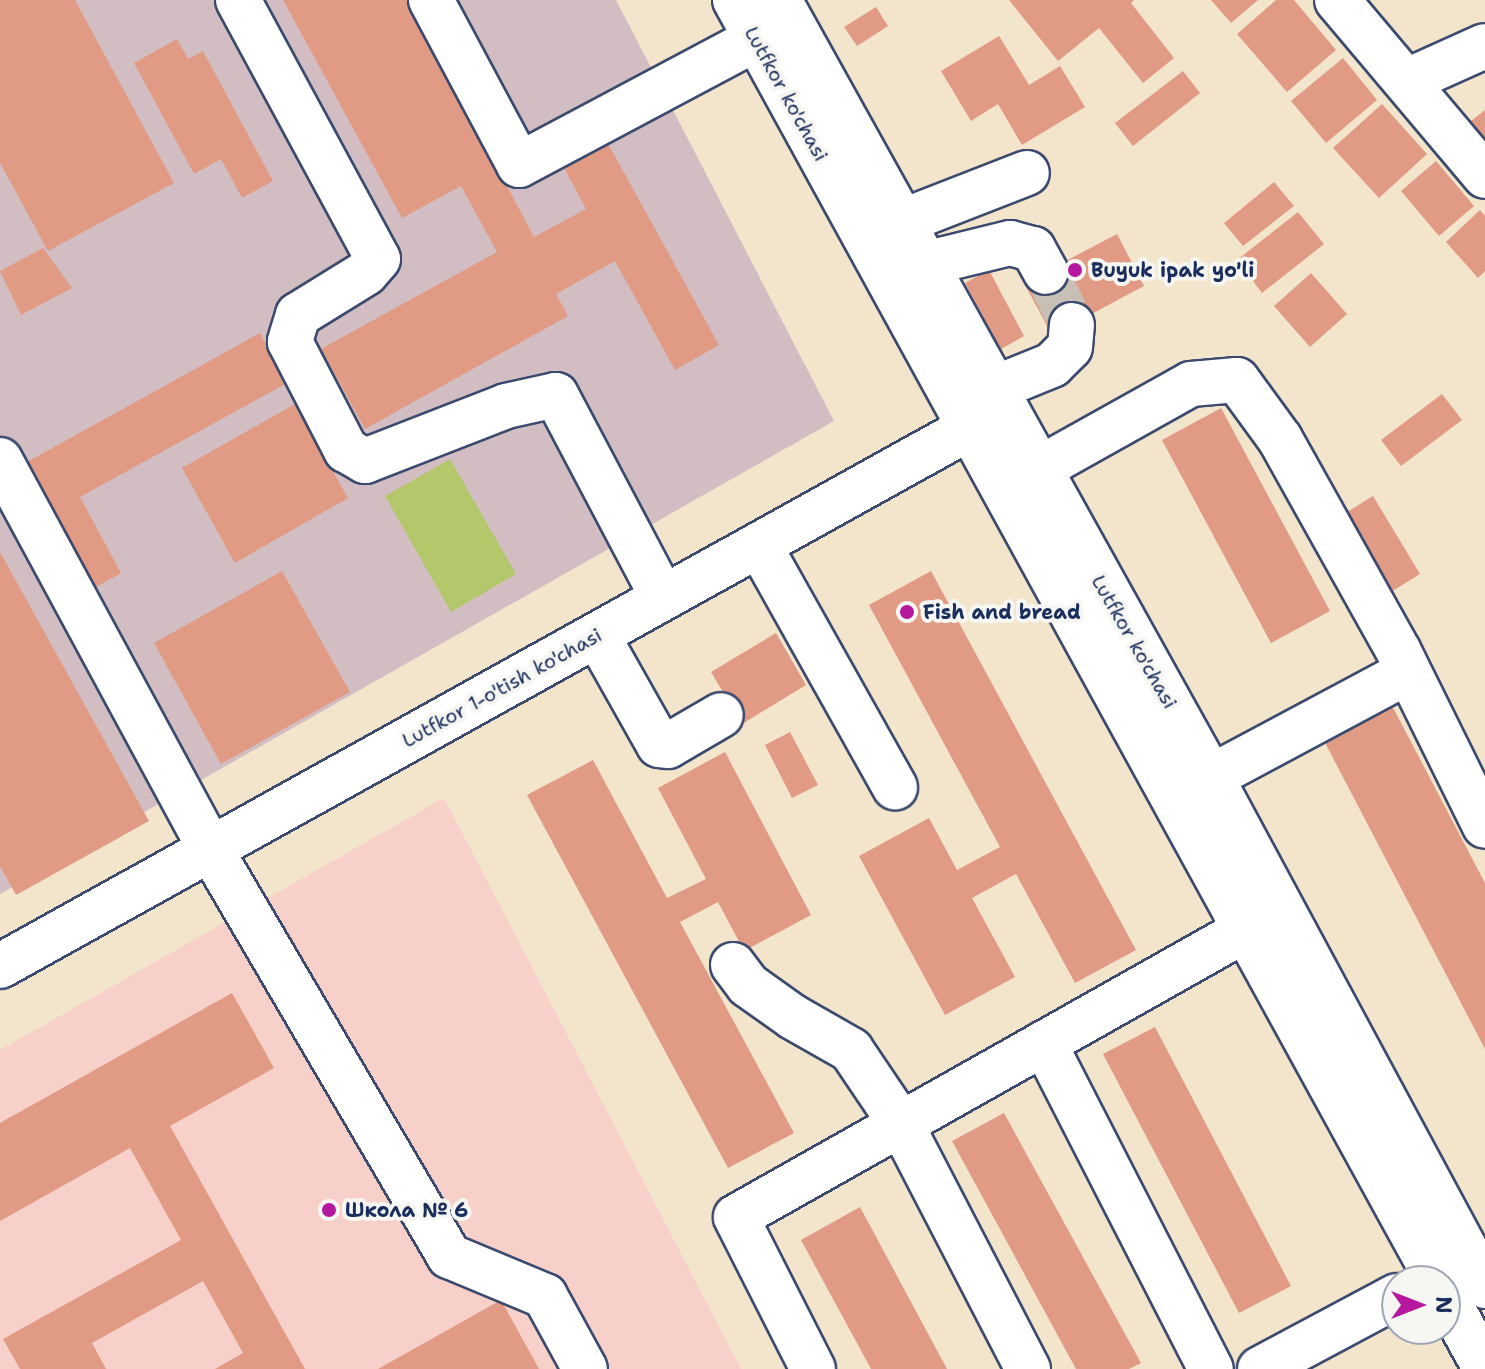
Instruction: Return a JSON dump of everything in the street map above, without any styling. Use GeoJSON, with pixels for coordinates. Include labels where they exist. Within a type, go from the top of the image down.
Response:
{"type":"FeatureCollection","features":[{"type":"Feature","properties":{"kind":"main road"},"geometry":{"type":"LineString","coordinates":[[238,0],[378,259],[366,273],[298,315],[290,342],[346,450],[365,461],[506,406],[556,395],[663,598]]}},
{"type":"Feature","properties":{"kind":"main road"},"geometry":{"type":"LineString","coordinates":[[431,0],[519,165],[756,39]]}},
{"type":"Feature","properties":{"kind":"main road","name":"Lutfkor ko'chasi"},"geometry":{"type":"LineString","coordinates":[[735,0],[756,39],[988,409],[1261,921],[1437,1265]]}},
{"type":"Feature","properties":{"kind":"main road","name":"Lutfkor ko'chasi"},"geometry":{"type":"LineString","coordinates":[[779,0],[924,264],[988,409],[1037,470],[1211,777],[1261,921]]}},
{"type":"Feature","properties":{"kind":"main road"},"geometry":{"type":"LineString","coordinates":[[1337,0],[1485,176]]}},
{"type":"Feature","properties":{"kind":"main road"},"geometry":{"type":"LineString","coordinates":[[1407,81],[1485,46]]}},
{"type":"Feature","properties":{"kind":"main road"},"geometry":{"type":"LineString","coordinates":[[901,222],[1027,173]]}},
{"type":"Feature","properties":{"kind":"main road"},"geometry":{"type":"LineString","coordinates":[[924,264],[1010,243],[1033,249],[1046,272]]}},
{"type":"Feature","properties":{"kind":"main road","name":"Lutfkor 1-o'tish ko'chasi"},"geometry":{"type":"LineString","coordinates":[[0,966],[759,545],[988,409],[1052,365],[1070,347],[1072,325]]}},
{"type":"Feature","properties":{"kind":"main road"},"geometry":{"type":"LineString","coordinates":[[1037,470],[1191,384],[1237,380],[1280,439],[1408,672],[1485,826]]}},
{"type":"Feature","properties":{"kind":"main road"},"geometry":{"type":"LineString","coordinates":[[0,460],[211,850],[449,1256],[545,1296],[585,1369]]}},
{"type":"Feature","properties":{"kind":"main road"},"geometry":{"type":"LineString","coordinates":[[759,545],[895,787]]}},
{"type":"Feature","properties":{"kind":"main road"},"geometry":{"type":"LineString","coordinates":[[597,635],[659,745],[668,746],[721,715]]}},
{"type":"Feature","properties":{"kind":"main road"},"geometry":{"type":"LineString","coordinates":[[1211,777],[1408,672]]}},
{"type":"Feature","properties":{"kind":"main road"},"geometry":{"type":"LineString","coordinates":[[813,1369],[736,1217],[1261,921]]}},
{"type":"Feature","properties":{"kind":"main road"},"geometry":{"type":"LineString","coordinates":[[733,965],[748,985],[851,1050],[901,1124],[1028,1369]]}},
{"type":"Feature","properties":{"kind":"main road"},"geometry":{"type":"LineString","coordinates":[[1044,1043],[1211,1369]]}},
{"type":"Feature","properties":{"kind":"main road","name":"Lutfkor ko'chasi"},"geometry":{"type":"LineString","coordinates":[[1461,1315],[1485,1368]]}},
{"type":"Feature","properties":{"kind":"main road"},"geometry":{"type":"LineString","coordinates":[[1260,1369],[1381,1318]]}},
{"type":"Feature","properties":{"kind":"shaded area"},"geometry":{"type":"Polygon","coordinates":[[[0,0],[616,0],[834,421],[0,894],[0,0]]]}},
{"type":"Feature","properties":{"kind":"shaded area","name":"Школа № 6"},"geometry":{"type":"Polygon","coordinates":[[[444,798],[741,1369],[0,1369],[0,1050],[444,798]]]}},
{"type":"Feature","properties":{"kind":"green space"},"geometry":{"type":"Polygon","coordinates":[[[450,459],[516,574],[451,612],[385,496],[450,459]]]}},
{"type":"Feature","properties":{"kind":"building"},"geometry":{"type":"Polygon","coordinates":[[[0,0],[75,0],[174,183],[48,251],[0,163],[0,0]]]}},
{"type":"Feature","properties":{"kind":"building"},"geometry":{"type":"Polygon","coordinates":[[[283,0],[408,0],[534,237],[586,209],[561,162],[605,138],[719,345],[675,370],[615,261],[556,294],[568,316],[365,429],[321,349],[497,252],[461,186],[402,218],[283,0]]]}},
{"type":"Feature","properties":{"kind":"building"},"geometry":{"type":"Polygon","coordinates":[[[1009,0],[1134,0],[1131,3],[1174,58],[1143,83],[1099,28],[1058,61],[1009,0]]]}},
{"type":"Feature","properties":{"kind":"building"},"geometry":{"type":"Polygon","coordinates":[[[1211,0],[1258,0],[1231,23],[1211,0]]]}},
{"type":"Feature","properties":{"kind":"building"},"geometry":{"type":"Polygon","coordinates":[[[1276,0],[1294,0],[1336,50],[1287,92],[1237,34],[1276,0]]]}},
{"type":"Feature","properties":{"kind":"building"},"geometry":{"type":"Polygon","coordinates":[[[876,7],[888,26],[857,46],[844,27],[876,7]]]}},
{"type":"Feature","properties":{"kind":"building"},"geometry":{"type":"Polygon","coordinates":[[[999,36],[1029,85],[1060,66],[1085,107],[1022,145],[998,104],[971,121],[941,71],[999,36]]]}},
{"type":"Feature","properties":{"kind":"building"},"geometry":{"type":"Polygon","coordinates":[[[177,39],[188,59],[203,51],[273,181],[242,198],[221,159],[194,174],[134,63],[177,39]]]}},
{"type":"Feature","properties":{"kind":"building"},"geometry":{"type":"Polygon","coordinates":[[[1343,58],[1377,100],[1326,143],[1291,101],[1343,58]]]}},
{"type":"Feature","properties":{"kind":"building"},"geometry":{"type":"Polygon","coordinates":[[[1183,71],[1200,93],[1133,146],[1115,123],[1183,71]]]}},
{"type":"Feature","properties":{"kind":"building"},"geometry":{"type":"Polygon","coordinates":[[[1382,104],[1427,154],[1379,198],[1333,148],[1382,104]]]}},
{"type":"Feature","properties":{"kind":"building"},"geometry":{"type":"Polygon","coordinates":[[[1485,110],[1485,138],[1471,121],[1485,110]]]}},
{"type":"Feature","properties":{"kind":"building"},"geometry":{"type":"Polygon","coordinates":[[[1436,161],[1474,206],[1439,236],[1401,191],[1436,161]]]}},
{"type":"Feature","properties":{"kind":"building"},"geometry":{"type":"Polygon","coordinates":[[[1274,182],[1294,206],[1243,246],[1224,223],[1274,182]]]}},
{"type":"Feature","properties":{"kind":"building"},"geometry":{"type":"Polygon","coordinates":[[[1480,210],[1485,216],[1485,271],[1478,278],[1446,242],[1480,210]]]}},
{"type":"Feature","properties":{"kind":"building"},"geometry":{"type":"Polygon","coordinates":[[[1298,212],[1324,244],[1262,293],[1237,260],[1298,212]]]}},
{"type":"Feature","properties":{"kind":"building"},"geometry":{"type":"Polygon","coordinates":[[[1117,234],[1144,286],[1052,335],[1024,283],[1117,234]]]}},
{"type":"Feature","properties":{"kind":"building"},"geometry":{"type":"Polygon","coordinates":[[[43,248],[72,288],[21,315],[0,271],[43,248]]]}},
{"type":"Feature","properties":{"kind":"building"},"geometry":{"type":"Polygon","coordinates":[[[989,270],[1024,336],[1001,349],[965,283],[989,270]]]}},
{"type":"Feature","properties":{"kind":"building"},"geometry":{"type":"Polygon","coordinates":[[[1311,273],[1347,314],[1310,347],[1274,306],[1311,273]]]}},
{"type":"Feature","properties":{"kind":"building"},"geometry":{"type":"Polygon","coordinates":[[[260,333],[287,383],[80,497],[121,573],[96,587],[27,462],[260,333]]]}},
{"type":"Feature","properties":{"kind":"building"},"geometry":{"type":"Polygon","coordinates":[[[1442,394],[1462,420],[1401,466],[1381,440],[1442,394]]]}},
{"type":"Feature","properties":{"kind":"building"},"geometry":{"type":"Polygon","coordinates":[[[295,404],[348,498],[235,563],[182,468],[295,404]]]}},
{"type":"Feature","properties":{"kind":"building"},"geometry":{"type":"Polygon","coordinates":[[[1221,408],[1330,611],[1271,643],[1162,440],[1221,408]]]}},
{"type":"Feature","properties":{"kind":"building"},"geometry":{"type":"Polygon","coordinates":[[[1373,496],[1420,574],[1391,592],[1344,514],[1373,496]]]}},
{"type":"Feature","properties":{"kind":"building"},"geometry":{"type":"Polygon","coordinates":[[[0,552],[149,821],[16,895],[0,866],[0,552]]]}},
{"type":"Feature","properties":{"kind":"building"},"geometry":{"type":"Polygon","coordinates":[[[282,571],[350,692],[221,764],[154,643],[282,571]]]}},
{"type":"Feature","properties":{"kind":"building"},"geometry":{"type":"Polygon","coordinates":[[[931,571],[1136,950],[1075,983],[1016,874],[972,898],[1015,977],[945,1015],[859,856],[929,818],[957,870],[1000,847],[869,605],[931,571]]]}},
{"type":"Feature","properties":{"kind":"building"},"geometry":{"type":"Polygon","coordinates":[[[776,633],[806,685],[742,724],[711,672],[776,633]]]}},
{"type":"Feature","properties":{"kind":"building"},"geometry":{"type":"Polygon","coordinates":[[[1389,700],[1485,883],[1485,1049],[1321,735],[1389,700]]]}},
{"type":"Feature","properties":{"kind":"building"},"geometry":{"type":"Polygon","coordinates":[[[790,732],[818,785],[792,798],[765,745],[790,732]]]}},
{"type":"Feature","properties":{"kind":"building"},"geometry":{"type":"Polygon","coordinates":[[[725,752],[811,915],[744,951],[718,902],[680,922],[794,1133],[728,1168],[527,795],[593,760],[667,898],[706,879],[658,788],[725,752]]]}},
{"type":"Feature","properties":{"kind":"building"},"geometry":{"type":"Polygon","coordinates":[[[232,993],[274,1068],[170,1126],[305,1369],[215,1369],[243,1353],[203,1281],[92,1343],[106,1369],[20,1369],[3,1339],[181,1240],[130,1148],[0,1221],[0,1123],[232,993]]]}},
{"type":"Feature","properties":{"kind":"building"},"geometry":{"type":"Polygon","coordinates":[[[1155,1027],[1291,1286],[1239,1313],[1103,1054],[1155,1027]]]}},
{"type":"Feature","properties":{"kind":"building"},"geometry":{"type":"Polygon","coordinates":[[[1004,1113],[1141,1363],[1129,1369],[1076,1369],[952,1141],[1004,1113]]]}},
{"type":"Feature","properties":{"kind":"building"},"geometry":{"type":"Polygon","coordinates":[[[860,1207],[947,1369],[871,1369],[801,1240],[860,1207]]]}},
{"type":"Feature","properties":{"kind":"building"},"geometry":{"type":"Polygon","coordinates":[[[501,1300],[539,1369],[378,1369],[501,1300]]]}},
{"type":"Feature","properties":{"kind":"tunnel"},"geometry":{"type":"LineString","coordinates":[[1046,272],[1072,325]]}},
{"type":"Feature","properties":{"kind":"place","name":"Buyuk ipak yo'li"},"geometry":{"type":"Point","coordinates":[1075,270]}},
{"type":"Feature","properties":{"kind":"place","name":"Fish and bread"},"geometry":{"type":"Point","coordinates":[907,612]}},
{"type":"Feature","properties":{"kind":"place","name":"Школа № 6"},"geometry":{"type":"Point","coordinates":[329,1210]}}]}
